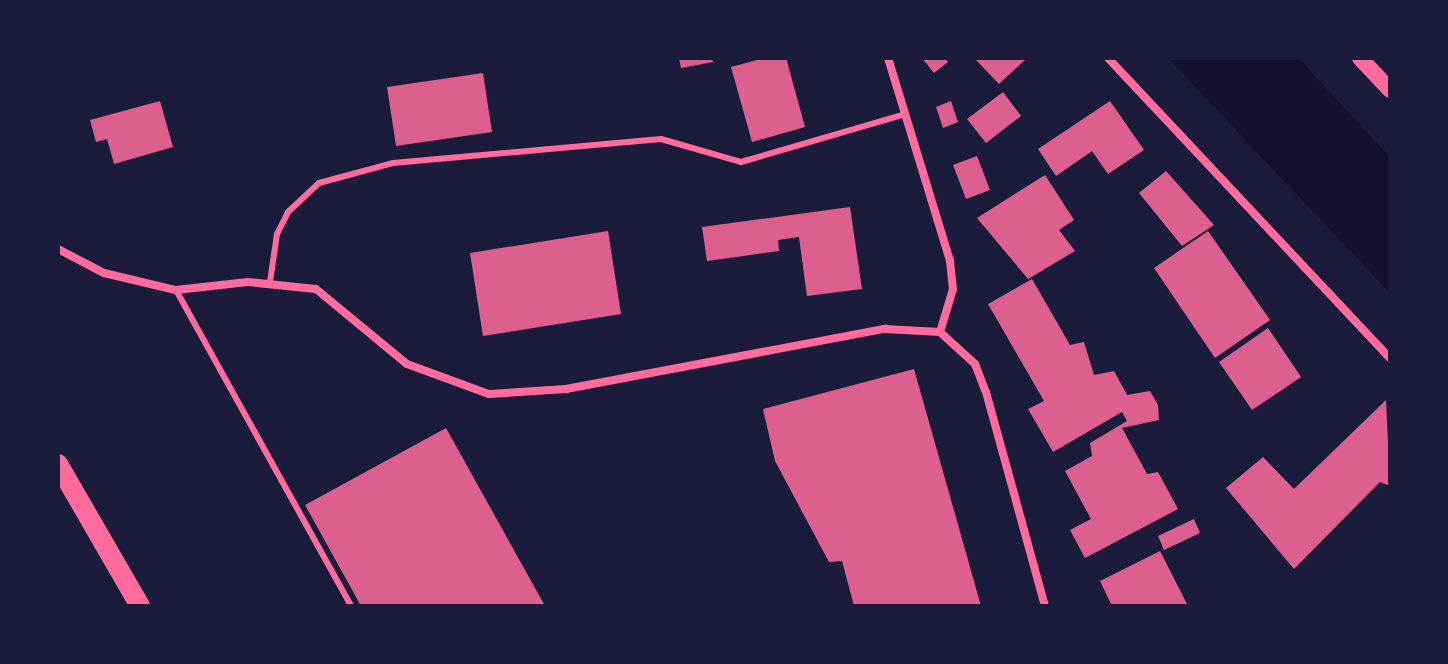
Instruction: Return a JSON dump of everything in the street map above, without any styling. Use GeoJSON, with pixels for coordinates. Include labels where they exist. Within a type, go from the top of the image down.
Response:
{"type":"FeatureCollection","features":[{"type":"Feature","properties":{"kind":"main road"},"geometry":{"type":"LineString","coordinates":[[1360,58],[1390,90]]}},
{"type":"Feature","properties":{"kind":"main road"},"geometry":{"type":"LineString","coordinates":[[58,464],[140,606]]}},
{"type":"Feature","properties":{"kind":"street"},"geometry":{"type":"LineString","coordinates":[[888,58],[950,261],[953,289],[940,332]]}},
{"type":"Feature","properties":{"kind":"street"},"geometry":{"type":"LineString","coordinates":[[1108,58],[1390,358]]}},
{"type":"Feature","properties":{"kind":"street"},"geometry":{"type":"LineString","coordinates":[[58,249],[104,273],[176,290],[270,282],[316,289],[407,364],[489,394],[566,389],[885,329],[940,332],[975,364],[1045,606]]}},
{"type":"Feature","properties":{"kind":"lane"},"geometry":{"type":"LineString","coordinates":[[270,282],[277,234],[288,212],[319,183],[393,163],[661,139],[741,162],[905,114]]}},
{"type":"Feature","properties":{"kind":"lane"},"geometry":{"type":"LineString","coordinates":[[176,290],[351,606]]}},
{"type":"Feature","properties":{"kind":"shaded area"},"geometry":{"type":"Polygon","coordinates":[[[1168,58],[1298,58],[1390,157],[1390,293],[1168,58]]]}},
{"type":"Feature","properties":{"kind":"building"},"geometry":{"type":"Polygon","coordinates":[[[679,58],[712,58],[713,62],[681,68],[679,58]]]}},
{"type":"Feature","properties":{"kind":"building"},"geometry":{"type":"Polygon","coordinates":[[[764,58],[786,58],[805,127],[752,142],[731,67],[764,58]]]}},
{"type":"Feature","properties":{"kind":"building"},"geometry":{"type":"Polygon","coordinates":[[[922,58],[945,58],[948,62],[934,73],[922,58]]]}},
{"type":"Feature","properties":{"kind":"building"},"geometry":{"type":"Polygon","coordinates":[[[974,58],[1027,58],[999,84],[974,58]]]}},
{"type":"Feature","properties":{"kind":"building"},"geometry":{"type":"Polygon","coordinates":[[[483,73],[492,132],[396,146],[387,87],[483,73]]]}},
{"type":"Feature","properties":{"kind":"building"},"geometry":{"type":"Polygon","coordinates":[[[1003,92],[1021,116],[986,143],[967,119],[1003,92]]]}},
{"type":"Feature","properties":{"kind":"building"},"geometry":{"type":"Polygon","coordinates":[[[160,101],[173,147],[114,164],[107,139],[96,142],[90,120],[160,101]]]}},
{"type":"Feature","properties":{"kind":"building"},"geometry":{"type":"Polygon","coordinates":[[[951,101],[958,122],[943,128],[936,107],[951,101]]]}},
{"type":"Feature","properties":{"kind":"building"},"geometry":{"type":"Polygon","coordinates":[[[1110,101],[1144,150],[1108,174],[1092,151],[1056,176],[1038,149],[1110,101]]]}},
{"type":"Feature","properties":{"kind":"building"},"geometry":{"type":"Polygon","coordinates":[[[977,156],[990,190],[966,199],[953,165],[977,156]]]}},
{"type":"Feature","properties":{"kind":"building"},"geometry":{"type":"Polygon","coordinates":[[[1166,171],[1214,225],[1182,246],[1139,193],[1166,171]]]}},
{"type":"Feature","properties":{"kind":"building"},"geometry":{"type":"Polygon","coordinates":[[[1045,175],[1074,220],[1059,230],[1075,251],[1028,279],[977,218],[1045,175]]]}},
{"type":"Feature","properties":{"kind":"building"},"geometry":{"type":"Polygon","coordinates":[[[850,207],[862,289],[807,296],[799,237],[778,240],[779,251],[707,261],[702,227],[850,207]]]}},
{"type":"Feature","properties":{"kind":"building"},"geometry":{"type":"Polygon","coordinates":[[[608,231],[621,314],[483,336],[470,253],[608,231]]]}},
{"type":"Feature","properties":{"kind":"building"},"geometry":{"type":"Polygon","coordinates":[[[1208,231],[1270,320],[1215,358],[1154,268],[1208,231]]]}},
{"type":"Feature","properties":{"kind":"building"},"geometry":{"type":"Polygon","coordinates":[[[1032,279],[1070,345],[1084,342],[1094,375],[1114,371],[1127,395],[1150,391],[1158,405],[1159,420],[1122,428],[1147,474],[1158,472],[1178,509],[1085,558],[1070,530],[1091,519],[1065,471],[1092,456],[1090,443],[1127,421],[1122,412],[1053,452],[1028,409],[1044,401],[988,304],[1032,279]]]}},
{"type":"Feature","properties":{"kind":"building"},"geometry":{"type":"Polygon","coordinates":[[[1268,328],[1301,377],[1252,410],[1219,362],[1268,328]]]}},
{"type":"Feature","properties":{"kind":"building"},"geometry":{"type":"Polygon","coordinates":[[[914,369],[981,606],[854,606],[842,561],[829,562],[775,461],[763,409],[914,369]]]}},
{"type":"Feature","properties":{"kind":"building"},"geometry":{"type":"Polygon","coordinates":[[[1386,400],[1390,486],[1380,482],[1294,569],[1226,488],[1263,457],[1294,489],[1386,400]]]}},
{"type":"Feature","properties":{"kind":"building"},"geometry":{"type":"Polygon","coordinates":[[[446,428],[545,606],[361,606],[305,505],[446,428]]]}},
{"type":"Feature","properties":{"kind":"building"},"geometry":{"type":"Polygon","coordinates":[[[1194,519],[1200,533],[1164,550],[1158,536],[1194,519]]]}},
{"type":"Feature","properties":{"kind":"building"},"geometry":{"type":"Polygon","coordinates":[[[1160,551],[1188,606],[1112,606],[1100,581],[1160,551]]]}}]}
